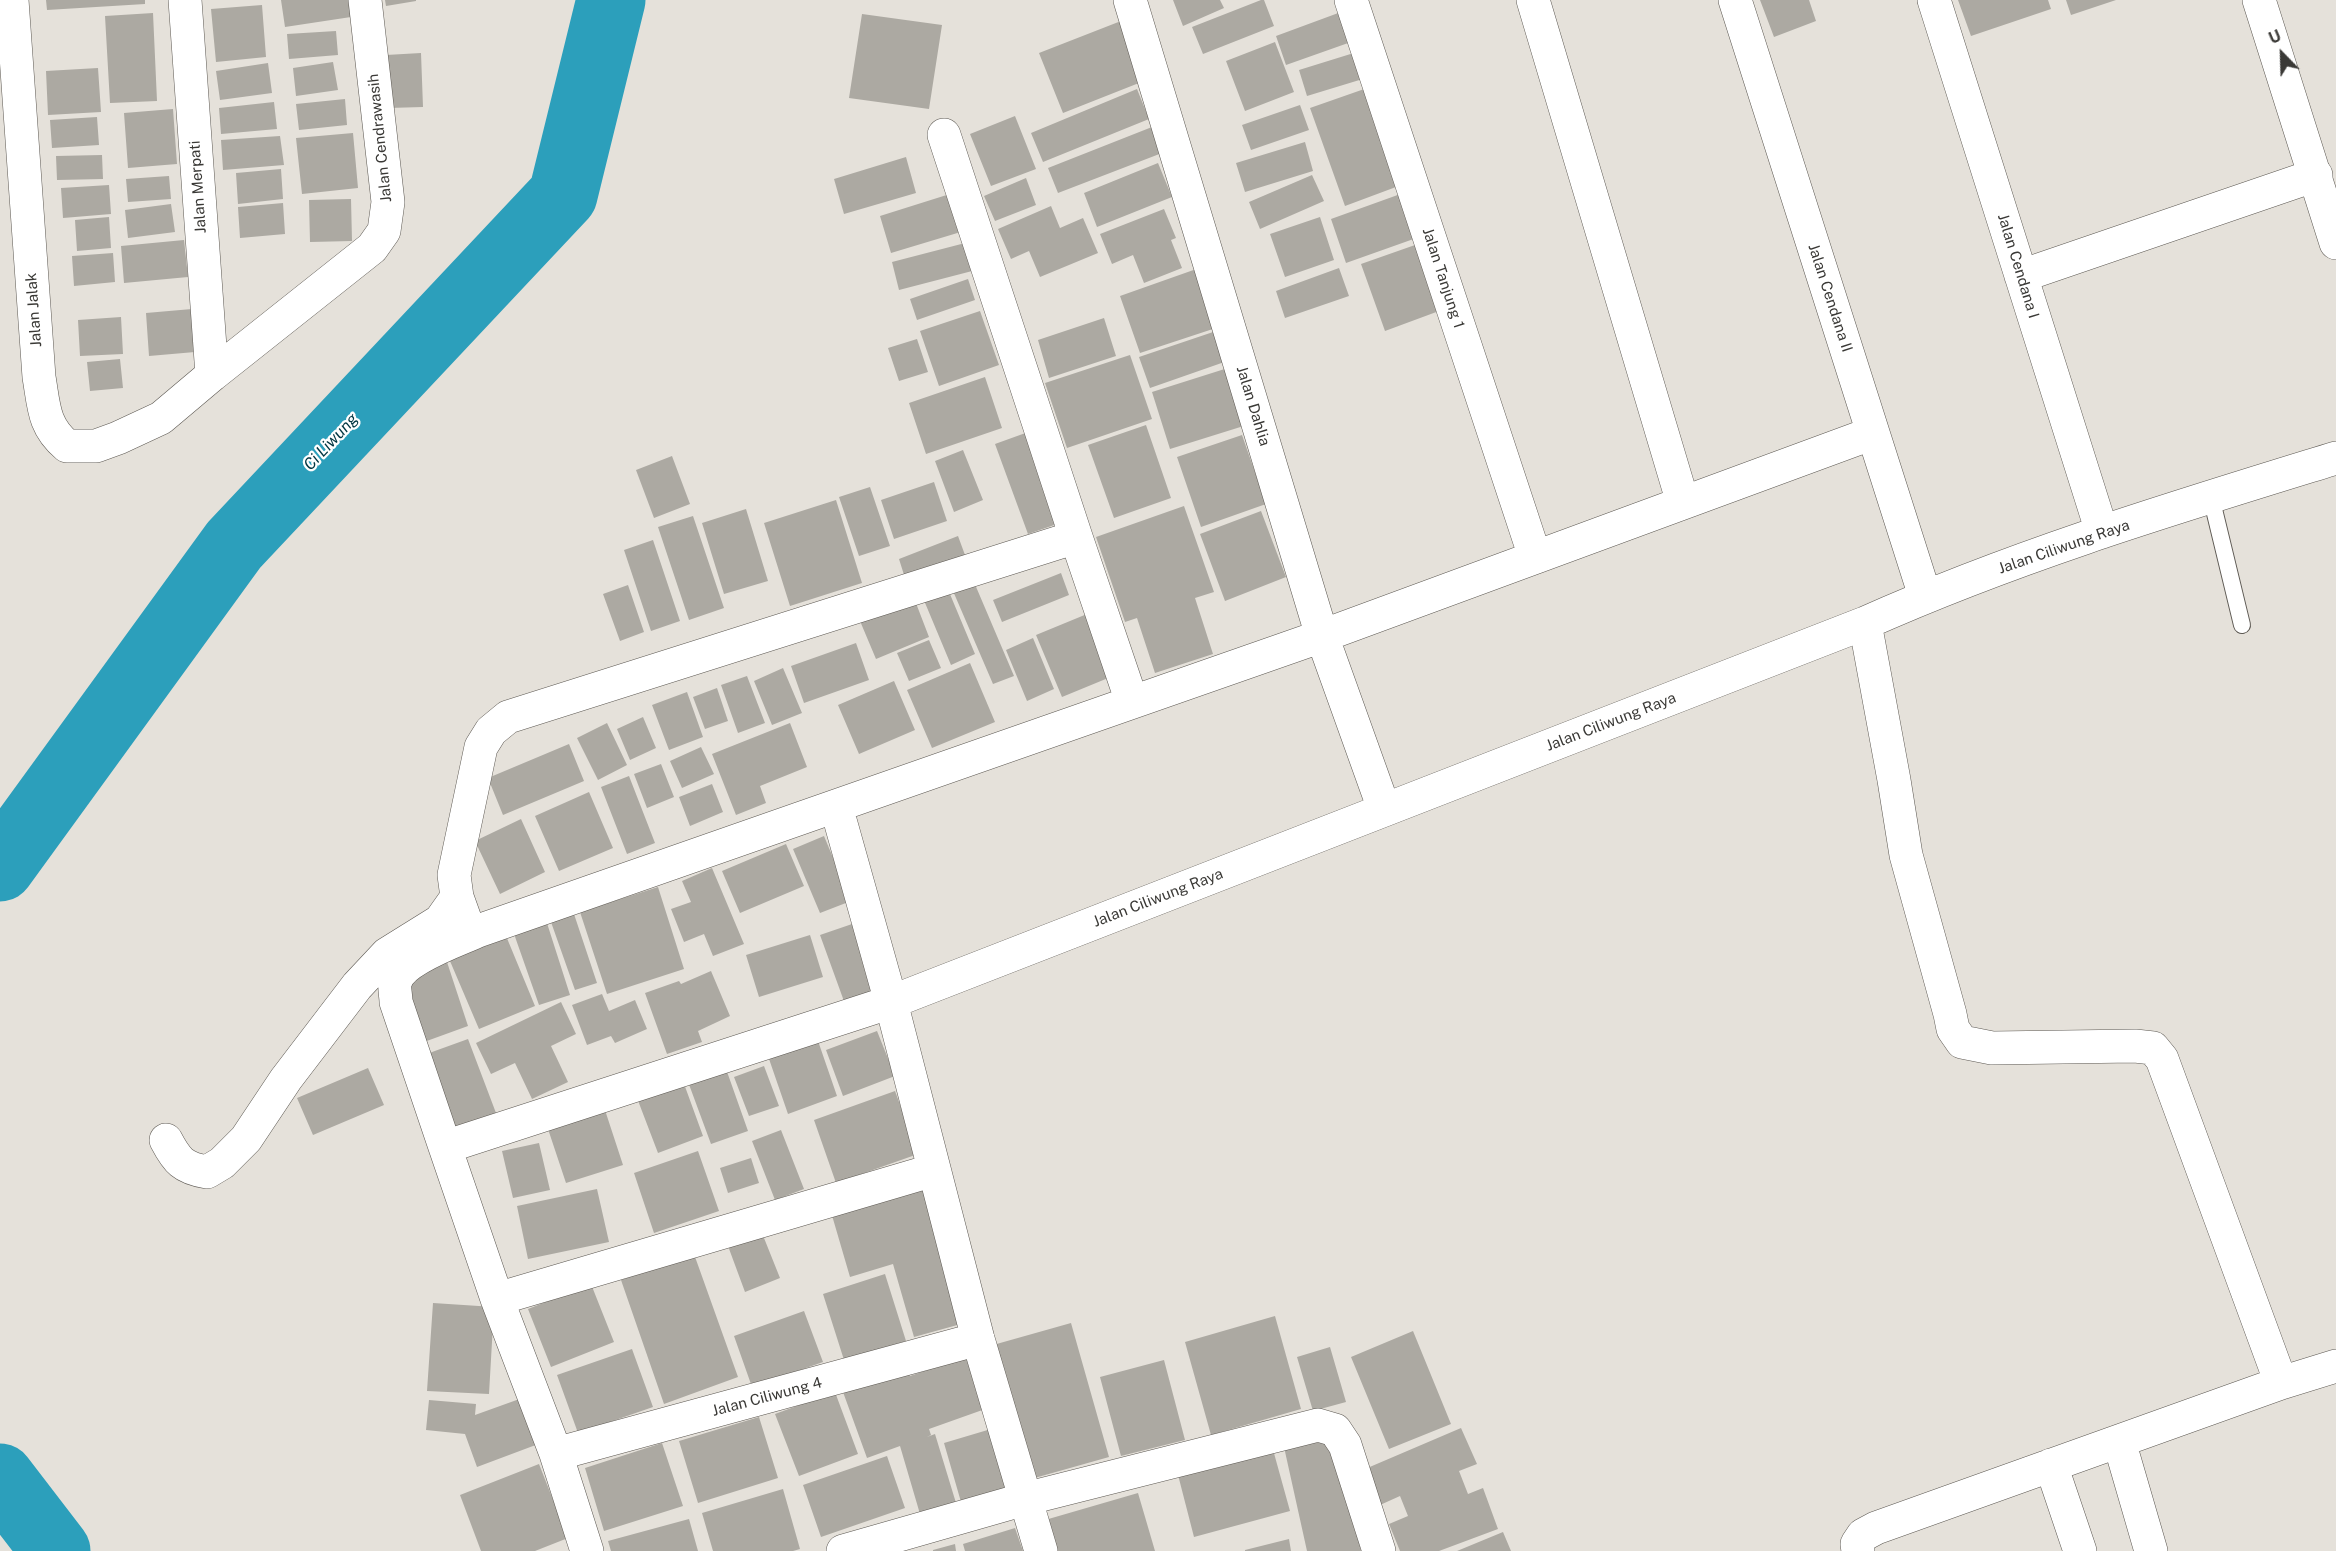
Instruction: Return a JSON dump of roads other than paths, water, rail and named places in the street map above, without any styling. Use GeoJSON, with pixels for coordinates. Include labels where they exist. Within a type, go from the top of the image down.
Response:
{"type":"FeatureCollection","features":[{"type":"Feature","properties":{"kind":"street","name":"Jalan Jalak"},"geometry":{"type":"LineString","coordinates":[[12,0],[39,377],[47,423],[55,436],[67,446],[96,446],[161,418],[212,375]]}},
{"type":"Feature","properties":{"kind":"street","name":"Jalan Merpati"},"geometry":{"type":"LineString","coordinates":[[185,0],[212,375]]}},
{"type":"Feature","properties":{"kind":"street","name":"Jalan Cendrawasih"},"geometry":{"type":"LineString","coordinates":[[212,375],[372,248],[384,231],[388,202],[365,0]]}},
{"type":"Feature","properties":{"kind":"street","name":"Jalan Dahlia"},"geometry":{"type":"LineString","coordinates":[[1130,0],[1322,636],[1384,809]]}},
{"type":"Feature","properties":{"kind":"street","name":"Jalan Tanjung 1"},"geometry":{"type":"LineString","coordinates":[[1352,0],[1535,557]]}},
{"type":"Feature","properties":{"kind":"street"},"geometry":{"type":"LineString","coordinates":[[1533,0],[1683,503]]}},
{"type":"Feature","properties":{"kind":"street","name":"Jalan Cendana II"},"geometry":{"type":"LineString","coordinates":[[1735,0],[1925,596]]}},
{"type":"Feature","properties":{"kind":"street","name":"Jalan Cendana I"},"geometry":{"type":"LineString","coordinates":[[1934,0],[2102,532]]}},
{"type":"Feature","properties":{"kind":"street"},"geometry":{"type":"LineString","coordinates":[[2259,0],[2336,243]]}},
{"type":"Feature","properties":{"kind":"street"},"geometry":{"type":"LineString","coordinates":[[944,135],[1132,702]]}},
{"type":"Feature","properties":{"kind":"street"},"geometry":{"type":"LineString","coordinates":[[2021,276],[2316,175]]}},
{"type":"Feature","properties":{"kind":"street"},"geometry":{"type":"LineString","coordinates":[[587,1551],[556,1454],[497,1299],[396,1002],[395,983],[404,968],[478,932],[1322,636],[1873,433]]}},
{"type":"Feature","properties":{"kind":"street","name":"Jalan Ciliwung Raya"},"geometry":{"type":"LineString","coordinates":[[445,1147],[891,1002],[1865,623],[1925,596],[2102,532],[2336,458]]}},
{"type":"Feature","properties":{"kind":"street"},"geometry":{"type":"LineString","coordinates":[[478,932],[467,925],[457,897],[454,875],[481,747],[491,731],[508,717],[1076,537]]}},
{"type":"Feature","properties":{"kind":"street"},"geometry":{"type":"LineString","coordinates":[[1865,623],[1906,855],[1953,1029],[1962,1042],[1992,1048],[2135,1046],[2153,1048],[2162,1059],[2281,1383]]}},
{"type":"Feature","properties":{"kind":"street"},"geometry":{"type":"LineString","coordinates":[[836,806],[891,1002],[978,1340],[1041,1551]]}},
{"type":"Feature","properties":{"kind":"street"},"geometry":{"type":"LineString","coordinates":[[166,1140],[176,1159],[191,1169],[207,1172],[222,1163],[246,1139],[286,1080],[357,986],[387,954],[440,921],[457,897]]}},
{"type":"Feature","properties":{"kind":"street"},"geometry":{"type":"LineString","coordinates":[[497,1299],[934,1170]]}},
{"type":"Feature","properties":{"kind":"street","name":"Jalan Ciliwung 4"},"geometry":{"type":"LineString","coordinates":[[556,1454],[978,1340]]}},
{"type":"Feature","properties":{"kind":"street"},"geometry":{"type":"LineString","coordinates":[[1858,1551],[1857,1544],[1863,1535],[1876,1528],[2281,1383],[2336,1366]]}},
{"type":"Feature","properties":{"kind":"street"},"geometry":{"type":"LineString","coordinates":[[843,1551],[1025,1499],[1318,1425],[1335,1430],[1345,1445],[1379,1551]]}},
{"type":"Feature","properties":{"kind":"street"},"geometry":{"type":"LineString","coordinates":[[2119,1441],[2151,1551]]}},
{"type":"Feature","properties":{"kind":"street"},"geometry":{"type":"LineString","coordinates":[[2051,1465],[2080,1551]]}},
{"type":"Feature","properties":{"kind":"lane"},"geometry":{"type":"LineString","coordinates":[[2211,497],[2242,625]]}},
{"type":"Feature","properties":{"kind":"waterway","name":"Ci Liwung"},"geometry":{"type":"LineString","coordinates":[[0,867],[234,545],[563,195],[611,0]]}},
{"type":"Feature","properties":{"kind":"waterway","name":"Ci Liwung"},"geometry":{"type":"LineString","coordinates":[[0,1478],[56,1551]]}}]}
